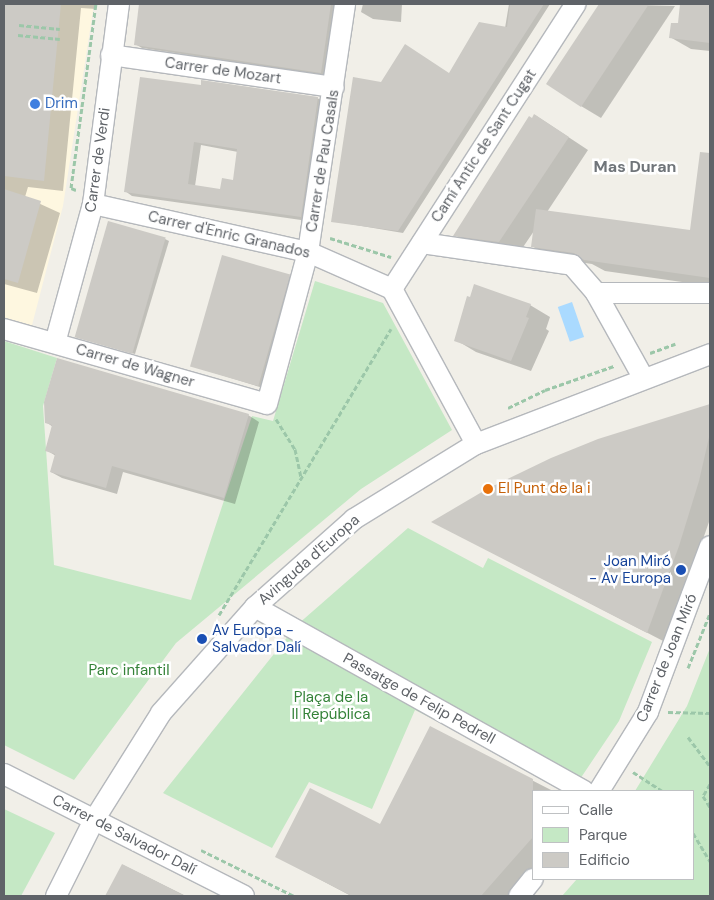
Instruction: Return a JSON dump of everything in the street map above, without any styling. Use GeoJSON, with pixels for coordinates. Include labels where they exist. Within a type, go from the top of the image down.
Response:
{"type":"FeatureCollection","features":[{"type":"Feature","properties":{"kind":"street","name":"Carrer de Verdi"},"geometry":{"type":"LineString","coordinates":[[55,343],[94,199],[119,4]]}},
{"type":"Feature","properties":{"kind":"street","name":"Carrer de Pau Casals"},"geometry":{"type":"LineString","coordinates":[[266,404],[308,252],[345,4]]}},
{"type":"Feature","properties":{"kind":"street","name":"Camí Antic de Sant Cugat"},"geometry":{"type":"LineString","coordinates":[[392,288],[576,4]]}},
{"type":"Feature","properties":{"kind":"street","name":"Carrer de Mozart"},"geometry":{"type":"LineString","coordinates":[[111,55],[334,87]]}},
{"type":"Feature","properties":{"kind":"street","name":"Carrer d'Enric Granados"},"geometry":{"type":"LineString","coordinates":[[94,199],[308,252],[392,288]]}},
{"type":"Feature","properties":{"kind":"street"},"geometry":{"type":"LineString","coordinates":[[422,243],[572,265],[596,293],[644,379]]}},
{"type":"Feature","properties":{"kind":"street"},"geometry":{"type":"LineString","coordinates":[[392,288],[476,444]]}},
{"type":"Feature","properties":{"kind":"street"},"geometry":{"type":"LineString","coordinates":[[596,293],[710,293]]}},
{"type":"Feature","properties":{"kind":"street","name":"Carrer de Wagner"},"geometry":{"type":"LineString","coordinates":[[4,329],[266,404]]}},
{"type":"Feature","properties":{"kind":"street","name":"Avinguda d'Europa"},"geometry":{"type":"LineString","coordinates":[[56,896],[94,820],[161,713],[255,607],[354,519],[476,444],[710,354]]}},
{"type":"Feature","properties":{"kind":"street","name":"Carrer de Joan Miró"},"geometry":{"type":"LineString","coordinates":[[599,790],[648,712],[710,546]]}},
{"type":"Feature","properties":{"kind":"street","name":"Passatge de Felip Pedrell"},"geometry":{"type":"LineString","coordinates":[[255,607],[582,790]]}},
{"type":"Feature","properties":{"kind":"street","name":"Carrer de Salvador Dalí"},"geometry":{"type":"LineString","coordinates":[[4,774],[244,896]]}},
{"type":"Feature","properties":{"kind":"street"},"geometry":{"type":"LineString","coordinates":[[519,896],[532,880]]}},
{"type":"Feature","properties":{"kind":"path"},"geometry":{"type":"LineString","coordinates":[[94,199],[71,188],[96,4]]}},
{"type":"Feature","properties":{"kind":"path"},"geometry":{"type":"LineString","coordinates":[[19,25],[60,29]]}},
{"type":"Feature","properties":{"kind":"path"},"geometry":{"type":"LineString","coordinates":[[18,34],[60,39]]}},
{"type":"Feature","properties":{"kind":"path"},"geometry":{"type":"LineString","coordinates":[[321,236],[409,263]]}},
{"type":"Feature","properties":{"kind":"path"},"geometry":{"type":"LineString","coordinates":[[218,617],[403,309]]}},
{"type":"Feature","properties":{"kind":"path"},"geometry":{"type":"LineString","coordinates":[[266,404],[295,449],[302,478]]}},
{"type":"Feature","properties":{"kind":"path"},"geometry":{"type":"LineString","coordinates":[[666,712],[710,713]]}},
{"type":"Feature","properties":{"kind":"path"},"geometry":{"type":"LineString","coordinates":[[688,737],[710,766]]}},
{"type":"Feature","properties":{"kind":"path"},"geometry":{"type":"LineString","coordinates":[[632,771],[660,790]]}},
{"type":"Feature","properties":{"kind":"path"},"geometry":{"type":"LineString","coordinates":[[710,784],[703,796],[710,807]]}},
{"type":"Feature","properties":{"kind":"path"},"geometry":{"type":"LineString","coordinates":[[694,834],[710,861]]}},
{"type":"Feature","properties":{"kind":"shaded area"},"geometry":{"type":"Polygon","coordinates":[[[4,4],[94,4],[63,206],[31,329],[4,321],[4,4]]]}},
{"type":"Feature","properties":{"kind":"green space","name":"Parc infantil"},"geometry":{"type":"Polygon","coordinates":[[[315,281],[383,303],[452,430],[361,489],[176,643],[74,780],[4,745],[4,341],[57,358],[43,406],[54,565],[191,600],[252,416],[273,421],[315,281]]]}},
{"type":"Feature","properties":{"kind":"green space","name":"Plaça de la II República"},"geometry":{"type":"Polygon","coordinates":[[[408,528],[483,568],[488,558],[652,642],[619,721],[573,790],[415,710],[372,809],[309,782],[272,848],[163,793],[297,625],[408,528]]]}},
{"type":"Feature","properties":{"kind":"green space"},"geometry":{"type":"Polygon","coordinates":[[[710,648],[710,896],[562,896],[576,880],[694,880],[694,790],[636,790],[687,706],[710,648]]]}},
{"type":"Feature","properties":{"kind":"green space"},"geometry":{"type":"Polygon","coordinates":[[[4,809],[55,833],[21,896],[4,896],[4,809]]]}},
{"type":"Feature","properties":{"kind":"water"},"geometry":{"type":"Polygon","coordinates":[[[572,302],[584,337],[570,342],[558,307],[572,302]]]}},
{"type":"Feature","properties":{"kind":"building"},"geometry":{"type":"Polygon","coordinates":[[[4,4],[61,4],[44,181],[4,176],[4,4]]]}},
{"type":"Feature","properties":{"kind":"building"},"geometry":{"type":"Polygon","coordinates":[[[139,4],[331,4],[321,73],[134,45],[139,4]]]}},
{"type":"Feature","properties":{"kind":"building"},"geometry":{"type":"Polygon","coordinates":[[[510,4],[544,4],[398,231],[331,222],[353,77],[381,82],[405,44],[449,73],[479,22],[507,27],[510,4]]]}},
{"type":"Feature","properties":{"kind":"building"},"geometry":{"type":"Polygon","coordinates":[[[599,4],[649,4],[581,107],[546,84],[599,4]]]}},
{"type":"Feature","properties":{"kind":"building"},"geometry":{"type":"Polygon","coordinates":[[[680,4],[710,4],[710,43],[669,38],[671,23],[678,23],[680,4]]]}},
{"type":"Feature","properties":{"kind":"building"},"geometry":{"type":"Polygon","coordinates":[[[140,77],[201,85],[201,80],[318,97],[301,217],[124,192],[140,77]],[[194,142],[188,184],[220,189],[222,178],[233,180],[237,149],[194,142]]]}},
{"type":"Feature","properties":{"kind":"building"},"geometry":{"type":"Polygon","coordinates":[[[534,114],[569,137],[499,242],[453,236],[529,116],[532,118],[534,114]]]}},
{"type":"Feature","properties":{"kind":"building"},"geometry":{"type":"Polygon","coordinates":[[[700,152],[710,153],[710,278],[584,260],[574,253],[531,247],[536,209],[690,230],[700,152]]]}},
{"type":"Feature","properties":{"kind":"building"},"geometry":{"type":"Polygon","coordinates":[[[4,189],[41,201],[18,283],[4,279],[4,189]]]}},
{"type":"Feature","properties":{"kind":"building"},"geometry":{"type":"Polygon","coordinates":[[[108,221],[166,238],[132,354],[75,337],[108,221]]]}},
{"type":"Feature","properties":{"kind":"building"},"geometry":{"type":"Polygon","coordinates":[[[222,255],[290,275],[258,386],[190,367],[222,255]]]}},
{"type":"Feature","properties":{"kind":"building"},"geometry":{"type":"Polygon","coordinates":[[[474,284],[531,304],[526,317],[529,318],[511,361],[454,341],[467,296],[470,297],[474,284]]]}},
{"type":"Feature","properties":{"kind":"building"},"geometry":{"type":"Polygon","coordinates":[[[57,358],[249,414],[224,498],[112,466],[106,488],[50,472],[55,454],[45,451],[52,425],[45,423],[44,402],[57,358]]]}},
{"type":"Feature","properties":{"kind":"building"},"geometry":{"type":"Polygon","coordinates":[[[710,404],[710,433],[699,481],[679,546],[647,633],[431,522],[487,489],[551,458],[598,439],[710,404]]]}},
{"type":"Feature","properties":{"kind":"building"},"geometry":{"type":"Polygon","coordinates":[[[430,726],[533,779],[532,838],[481,896],[352,896],[275,857],[310,788],[380,824],[430,726]]]}},
{"type":"Feature","properties":{"kind":"building"},"geometry":{"type":"Polygon","coordinates":[[[122,864],[148,877],[185,896],[105,896],[122,864]]]}},
{"type":"Feature","properties":{"kind":"place","name":"Drim"},"geometry":{"type":"Point","coordinates":[35,104]}},
{"type":"Feature","properties":{"kind":"place","name":"El Punt de la i"},"geometry":{"type":"Point","coordinates":[488,489]}},
{"type":"Feature","properties":{"kind":"place","name":"Joan Miró - Av Europa"},"geometry":{"type":"Point","coordinates":[681,570]}},
{"type":"Feature","properties":{"kind":"place","name":"Av Europa - Salvador Dalí"},"geometry":{"type":"Point","coordinates":[202,639]}},
{"type":"Feature","properties":{"kind":"district","name":"Mas Duran"},"geometry":{"type":"Point","coordinates":[635,167]}}]}
